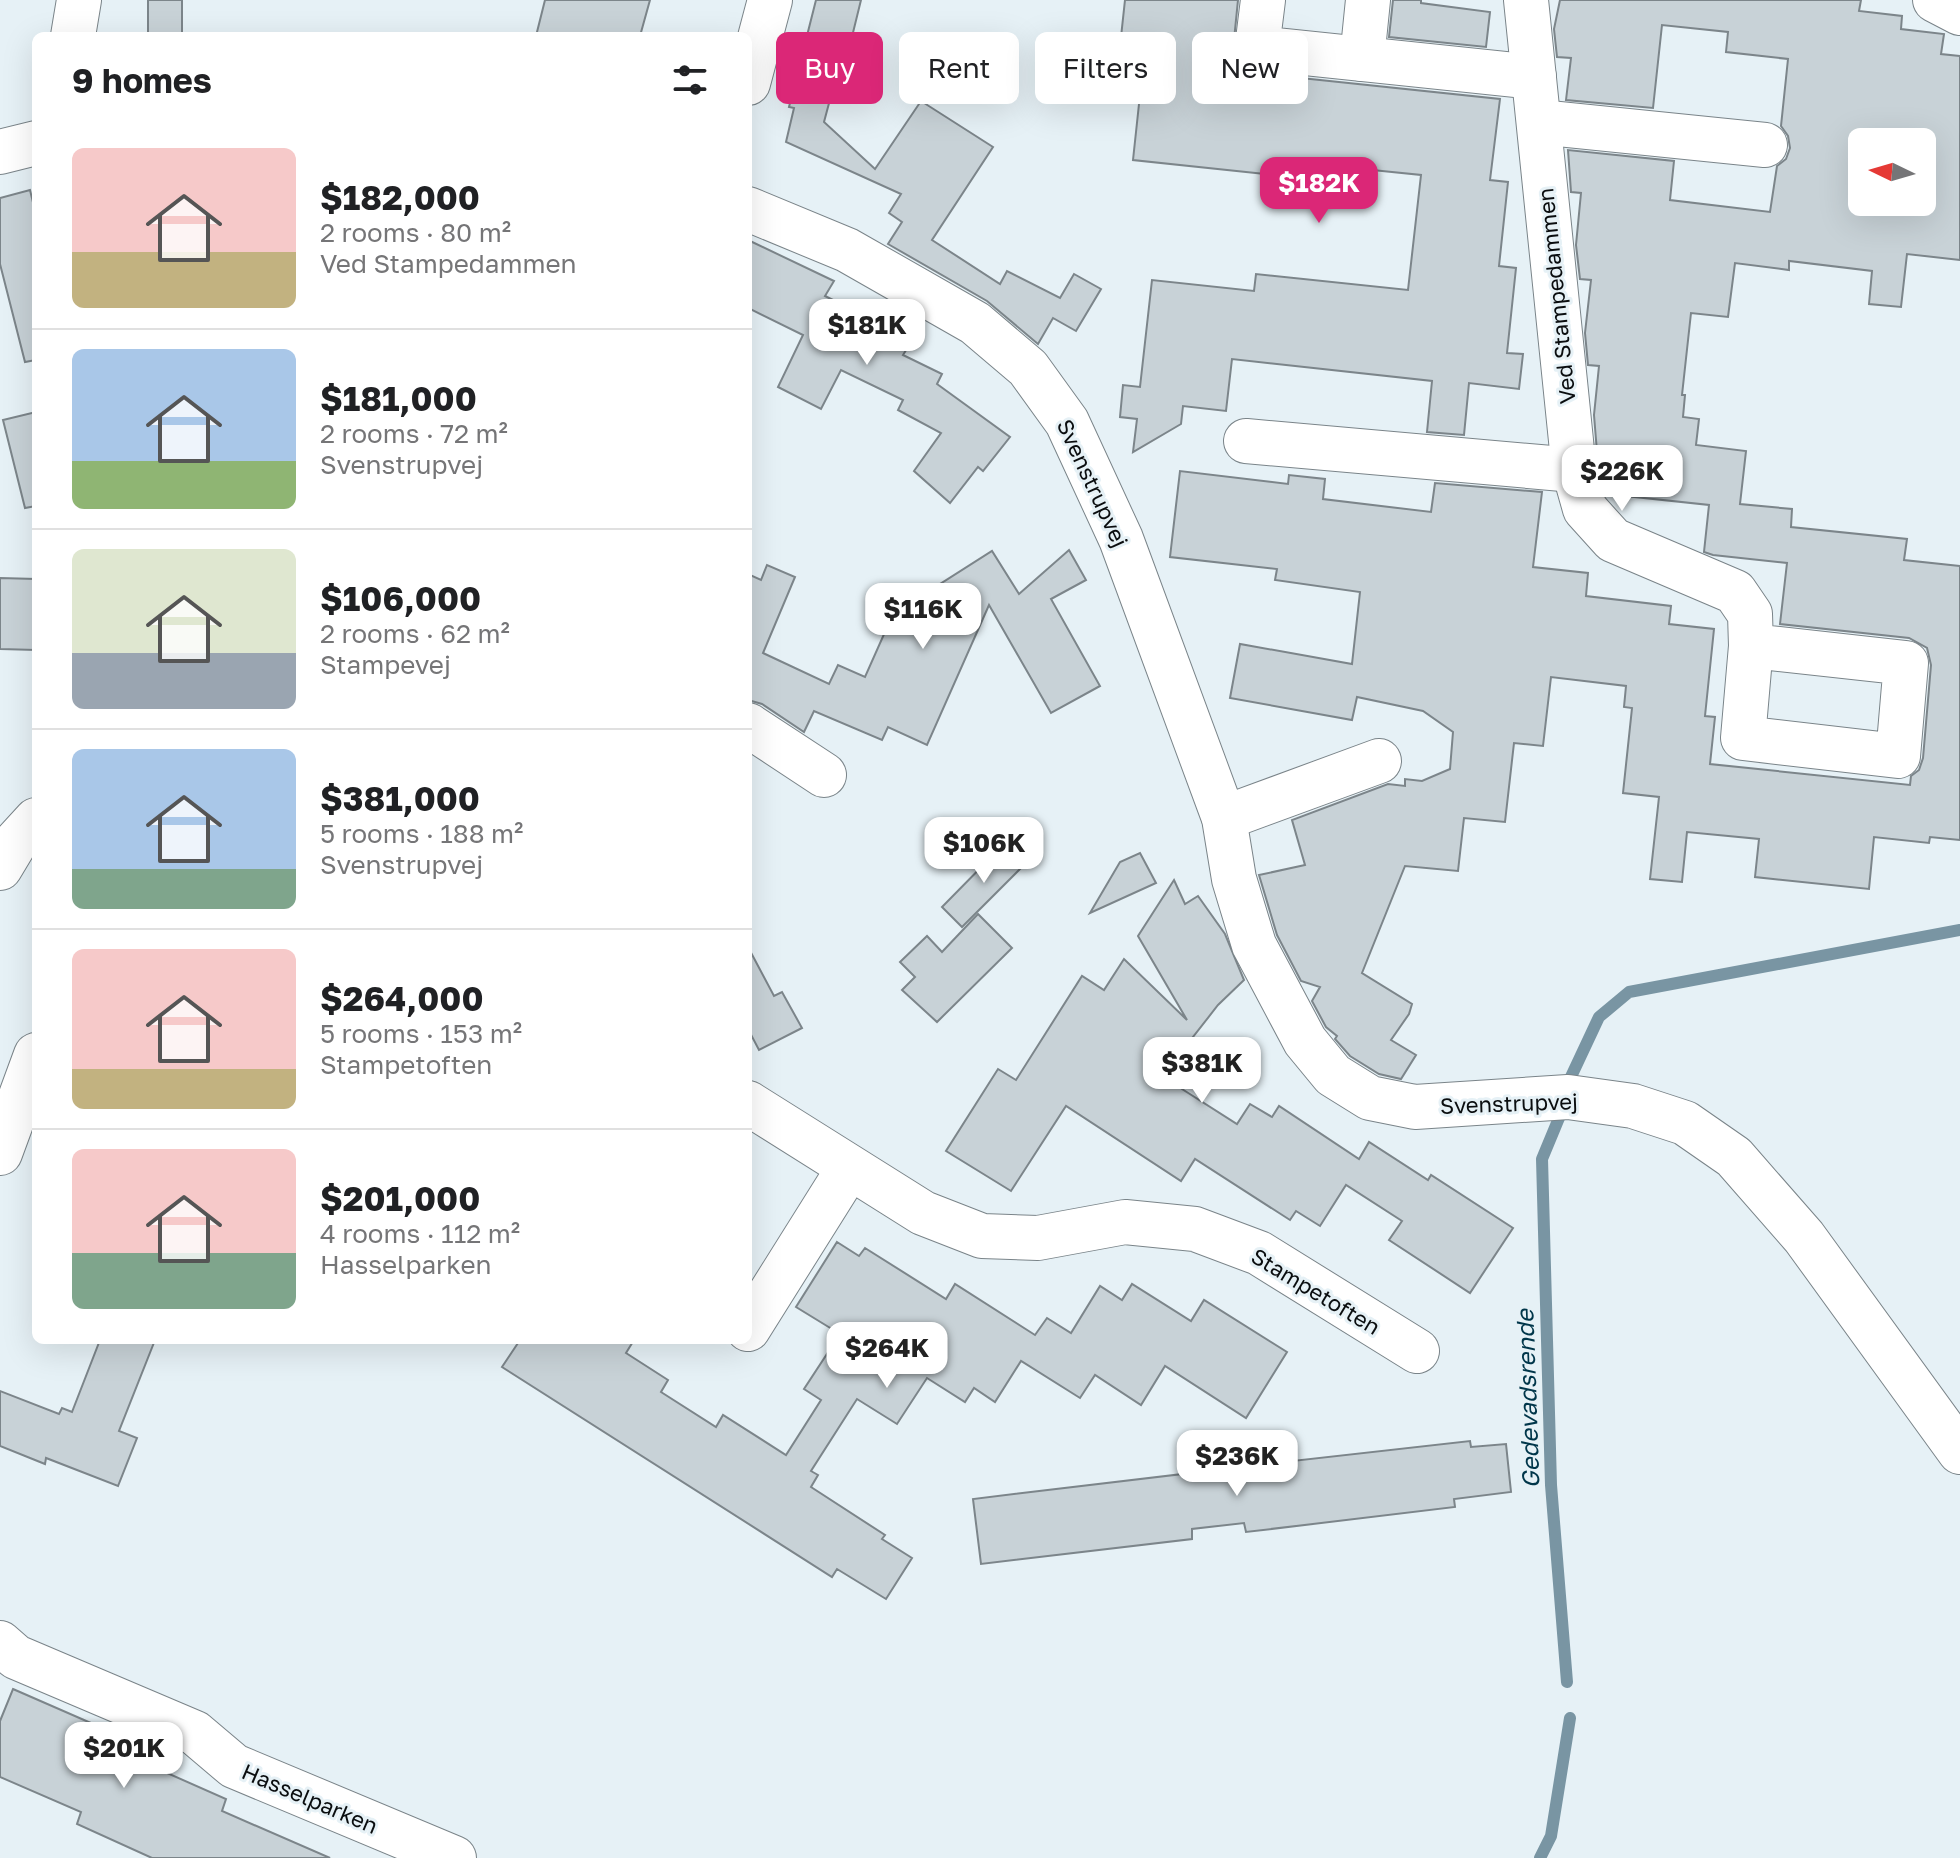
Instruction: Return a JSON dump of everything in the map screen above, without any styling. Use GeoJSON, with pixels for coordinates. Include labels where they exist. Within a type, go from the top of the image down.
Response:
{"type":"FeatureCollection","features":[{"type":"Feature","properties":{"kind":"street"},"geometry":{"type":"LineString","coordinates":[[74,32],[79,0]]}},
{"type":"Feature","properties":{"kind":"street"},"geometry":{"type":"LineString","coordinates":[[752,68],[770,0]]}},
{"type":"Feature","properties":{"kind":"street"},"geometry":{"type":"LineString","coordinates":[[1263,0],[1257,48],[1534,77]]}},
{"type":"Feature","properties":{"kind":"street"},"geometry":{"type":"LineString","coordinates":[[1362,59],[1368,0]]}},
{"type":"Feature","properties":{"kind":"street","name":"Ved Stampedammen"},"geometry":{"type":"LineString","coordinates":[[1526,0],[1574,470],[1585,509],[1613,540],[1735,592],[1750,614],[1751,646]]}},
{"type":"Feature","properties":{"kind":"street"},"geometry":{"type":"LineString","coordinates":[[1935,0],[1960,13]]}},
{"type":"Feature","properties":{"kind":"street"},"geometry":{"type":"LineString","coordinates":[[1539,122],[1765,145]]}},
{"type":"Feature","properties":{"kind":"street"},"geometry":{"type":"LineString","coordinates":[[0,152],[32,144]]}},
{"type":"Feature","properties":{"kind":"street","name":"Svenstrupvej"},"geometry":{"type":"LineString","coordinates":[[752,211],[860,257],[975,323],[1028,368],[1067,422],[1121,539],[1224,818],[1234,879],[1254,945],[1305,1041],[1333,1075],[1370,1098],[1415,1107],[1568,1097],[1633,1106],[1685,1123],[1734,1157],[1804,1237],[1960,1452]]}},
{"type":"Feature","properties":{"kind":"street"},"geometry":{"type":"LineString","coordinates":[[1246,441],[1574,470]]}},
{"type":"Feature","properties":{"kind":"street"},"geometry":{"type":"LineString","coordinates":[[752,728],[824,775]]}},
{"type":"Feature","properties":{"kind":"street"},"geometry":{"type":"LineString","coordinates":[[1224,818],[1379,761]]}},
{"type":"Feature","properties":{"kind":"street"},"geometry":{"type":"LineString","coordinates":[[0,868],[15,843],[32,824]]}},
{"type":"Feature","properties":{"kind":"street"},"geometry":{"type":"LineString","coordinates":[[1,1148],[32,1066]]}},
{"type":"Feature","properties":{"kind":"street","name":"Stampetoften"},"geometry":{"type":"LineString","coordinates":[[752,1106],[923,1213],[982,1236],[1038,1238],[1125,1222],[1195,1229],[1259,1253],[1417,1351]]}},
{"type":"Feature","properties":{"kind":"street"},"geometry":{"type":"LineString","coordinates":[[752,1322],[849,1168]]}},
{"type":"Feature","properties":{"kind":"street","name":"Hasselparken"},"geometry":{"type":"LineString","coordinates":[[0,1643],[16,1657],[195,1733],[234,1766],[454,1858]]}},
{"type":"Feature","properties":{"kind":"building"},"geometry":{"type":"Polygon","coordinates":[[[148,0],[182,0],[182,32],[148,32],[148,0]]]}},
{"type":"Feature","properties":{"kind":"building"},"geometry":{"type":"Polygon","coordinates":[[[545,0],[650,0],[641,32],[537,32],[545,0]]]}},
{"type":"Feature","properties":{"kind":"building"},"geometry":{"type":"Polygon","coordinates":[[[816,0],[861,0],[853,32],[808,32],[816,0]]]}},
{"type":"Feature","properties":{"kind":"building"},"geometry":{"type":"Polygon","coordinates":[[[1125,0],[1238,0],[1235,32],[1192,32],[1192,104],[1308,104],[1308,79],[1500,99],[1490,180],[1508,182],[1499,266],[1516,268],[1507,353],[1523,354],[1519,389],[1469,383],[1464,435],[1427,432],[1432,381],[1232,359],[1226,411],[1183,406],[1181,424],[1133,452],[1137,419],[1120,417],[1123,385],[1140,387],[1152,280],[1254,291],[1256,274],[1408,290],[1421,175],[1353,168],[1351,183],[1133,160],[1139,104],[1176,104],[1176,32],[1122,32],[1125,0]]]}},
{"type":"Feature","properties":{"kind":"building"},"geometry":{"type":"Polygon","coordinates":[[[1393,0],[1421,0],[1421,3],[1490,12],[1486,47],[1389,37],[1393,0]]]}},
{"type":"Feature","properties":{"kind":"building"},"geometry":{"type":"Polygon","coordinates":[[[1560,0],[1861,0],[1859,11],[1902,16],[1901,29],[1944,34],[1941,54],[1960,56],[1960,260],[1907,254],[1901,307],[1869,304],[1872,271],[1789,261],[1789,270],[1735,263],[1728,317],[1691,313],[1682,395],[1685,395],[1683,417],[1699,419],[1696,445],[1746,451],[1740,504],[1792,509],[1791,527],[1907,539],[1904,560],[1960,566],[1960,840],[1930,837],[1929,843],[1874,837],[1869,889],[1755,877],[1759,839],[1687,832],[1682,882],[1650,879],[1659,797],[1623,793],[1632,708],[1624,707],[1626,686],[1551,677],[1543,746],[1514,743],[1505,822],[1464,818],[1458,871],[1405,866],[1362,973],[1412,1004],[1409,1014],[1391,1040],[1416,1055],[1401,1079],[1379,1074],[1350,1056],[1335,1039],[1337,1036],[1326,1027],[1312,1001],[1320,987],[1301,981],[1277,935],[1259,875],[1305,865],[1292,820],[1388,784],[1405,786],[1405,779],[1422,781],[1450,769],[1453,732],[1423,711],[1357,697],[1352,720],[1230,698],[1240,644],[1352,664],[1360,592],[1275,580],[1277,569],[1170,557],[1180,471],[1288,484],[1289,475],[1325,479],[1323,499],[1431,512],[1435,483],[1542,492],[1533,567],[1588,573],[1586,596],[1671,606],[1669,624],[1714,629],[1705,716],[1715,717],[1710,764],[1910,785],[1911,776],[1919,770],[1923,758],[1931,665],[1927,648],[1909,638],[1780,624],[1787,563],[1704,552],[1709,505],[1607,494],[1610,454],[1597,452],[1594,415],[1599,366],[1588,365],[1585,333],[1591,280],[1580,279],[1576,245],[1581,193],[1571,192],[1568,150],[1674,161],[1670,200],[1770,212],[1777,166],[1786,159],[1790,148],[1788,136],[1781,126],[1788,59],[1726,52],[1728,32],[1662,25],[1653,108],[1566,100],[1571,58],[1557,57],[1554,29],[1560,0]]]}},
{"type":"Feature","properties":{"kind":"building"},"geometry":{"type":"Polygon","coordinates":[[[790,104],[829,104],[824,122],[875,169],[919,104],[926,104],[993,147],[932,240],[1000,284],[1007,271],[1060,298],[1074,274],[1101,289],[1076,331],[1053,318],[1038,344],[987,301],[888,244],[902,222],[889,213],[901,194],[786,142],[794,108],[789,107],[790,104]]]}},
{"type":"Feature","properties":{"kind":"building"},"geometry":{"type":"Polygon","coordinates":[[[30,190],[32,198],[32,361],[25,362],[0,264],[0,198],[30,190]]]}},
{"type":"Feature","properties":{"kind":"building"},"geometry":{"type":"Polygon","coordinates":[[[752,242],[834,281],[825,296],[867,317],[863,325],[908,347],[903,355],[942,374],[937,384],[1010,437],[983,471],[978,467],[950,503],[914,471],[941,433],[898,410],[903,400],[841,370],[821,409],[778,387],[803,335],[752,310],[752,242]]]}},
{"type":"Feature","properties":{"kind":"building"},"geometry":{"type":"Polygon","coordinates":[[[32,413],[32,507],[25,508],[3,420],[32,413]]]}},
{"type":"Feature","properties":{"kind":"building"},"geometry":{"type":"Polygon","coordinates":[[[1069,550],[1086,580],[1051,599],[1100,686],[1051,713],[989,605],[927,745],[888,727],[882,740],[814,711],[804,732],[762,704],[752,701],[752,576],[761,580],[767,565],[795,577],[763,653],[829,684],[838,665],[865,677],[893,614],[992,551],[1019,594],[1069,550]]]}},
{"type":"Feature","properties":{"kind":"building"},"geometry":{"type":"Polygon","coordinates":[[[0,578],[32,579],[32,650],[0,649],[0,578]]]}},
{"type":"Feature","properties":{"kind":"building"},"geometry":{"type":"Polygon","coordinates":[[[1005,843],[1026,863],[962,927],[942,907],[1005,843]]]}},
{"type":"Feature","properties":{"kind":"building"},"geometry":{"type":"Polygon","coordinates":[[[1140,853],[1156,883],[1090,913],[1120,862],[1140,853]]]}},
{"type":"Feature","properties":{"kind":"building"},"geometry":{"type":"Polygon","coordinates":[[[1174,880],[1185,904],[1198,896],[1225,934],[1244,980],[1218,1005],[1175,1060],[1193,1071],[1182,1089],[1237,1124],[1250,1104],[1272,1117],[1279,1106],[1359,1159],[1369,1142],[1428,1180],[1431,1175],[1513,1228],[1470,1293],[1389,1240],[1402,1221],[1346,1185],[1320,1226],[1296,1211],[1290,1220],[1195,1159],[1181,1181],[1066,1106],[1011,1191],[946,1151],[998,1069],[1016,1080],[1082,976],[1104,990],[1124,959],[1187,1020],[1138,936],[1174,880]]]}},
{"type":"Feature","properties":{"kind":"building"},"geometry":{"type":"Polygon","coordinates":[[[978,914],[1012,948],[937,1022],[902,990],[915,977],[900,962],[927,936],[942,952],[978,914]]]}},
{"type":"Feature","properties":{"kind":"building"},"geometry":{"type":"Polygon","coordinates":[[[752,955],[774,996],[782,992],[802,1028],[759,1050],[752,1037],[752,955]]]}},
{"type":"Feature","properties":{"kind":"building"},"geometry":{"type":"Polygon","coordinates":[[[837,1242],[859,1256],[865,1248],[946,1299],[955,1284],[1035,1335],[1047,1318],[1071,1333],[1100,1286],[1122,1300],[1132,1284],[1191,1321],[1204,1300],[1287,1352],[1246,1418],[1165,1366],[1141,1405],[1095,1375],[1080,1398],[1021,1361],[995,1402],[974,1388],[965,1402],[927,1378],[897,1424],[857,1399],[811,1471],[818,1475],[811,1487],[885,1535],[882,1539],[912,1558],[886,1599],[837,1569],[832,1577],[502,1367],[517,1344],[632,1344],[626,1353],[668,1380],[661,1392],[716,1427],[723,1415],[786,1455],[821,1400],[804,1389],[840,1334],[796,1307],[837,1242]]]}},
{"type":"Feature","properties":{"kind":"building"},"geometry":{"type":"Polygon","coordinates":[[[98,1344],[153,1344],[119,1431],[137,1438],[118,1486],[46,1458],[45,1464],[0,1446],[0,1391],[59,1414],[62,1408],[72,1412],[98,1344]]]}},
{"type":"Feature","properties":{"kind":"building"},"geometry":{"type":"Polygon","coordinates":[[[1470,1441],[1471,1447],[1506,1444],[1511,1492],[1454,1499],[1455,1507],[1246,1532],[1244,1523],[1192,1529],[1192,1539],[981,1564],[973,1499],[1182,1474],[1181,1462],[1292,1448],[1293,1461],[1470,1441]]]}},
{"type":"Feature","properties":{"kind":"building"},"geometry":{"type":"Polygon","coordinates":[[[13,1689],[130,1740],[124,1754],[226,1799],[222,1811],[330,1858],[152,1858],[77,1824],[81,1812],[0,1777],[0,1721],[13,1689]]]}},
{"type":"Feature","properties":{"kind":"waterway","name":"Gedevadsrende"},"geometry":{"type":"LineString","coordinates":[[1569,1081],[1599,1017],[1629,992],[1960,930]]}},
{"type":"Feature","properties":{"kind":"waterway","name":"Gedevadsrende"},"geometry":{"type":"LineString","coordinates":[[1559,1118],[1542,1159],[1551,1485],[1567,1682]]}},
{"type":"Feature","properties":{"kind":"waterway","name":"Gedevadsrende"},"geometry":{"type":"LineString","coordinates":[[1540,1858],[1551,1836],[1570,1718]]}}]}
